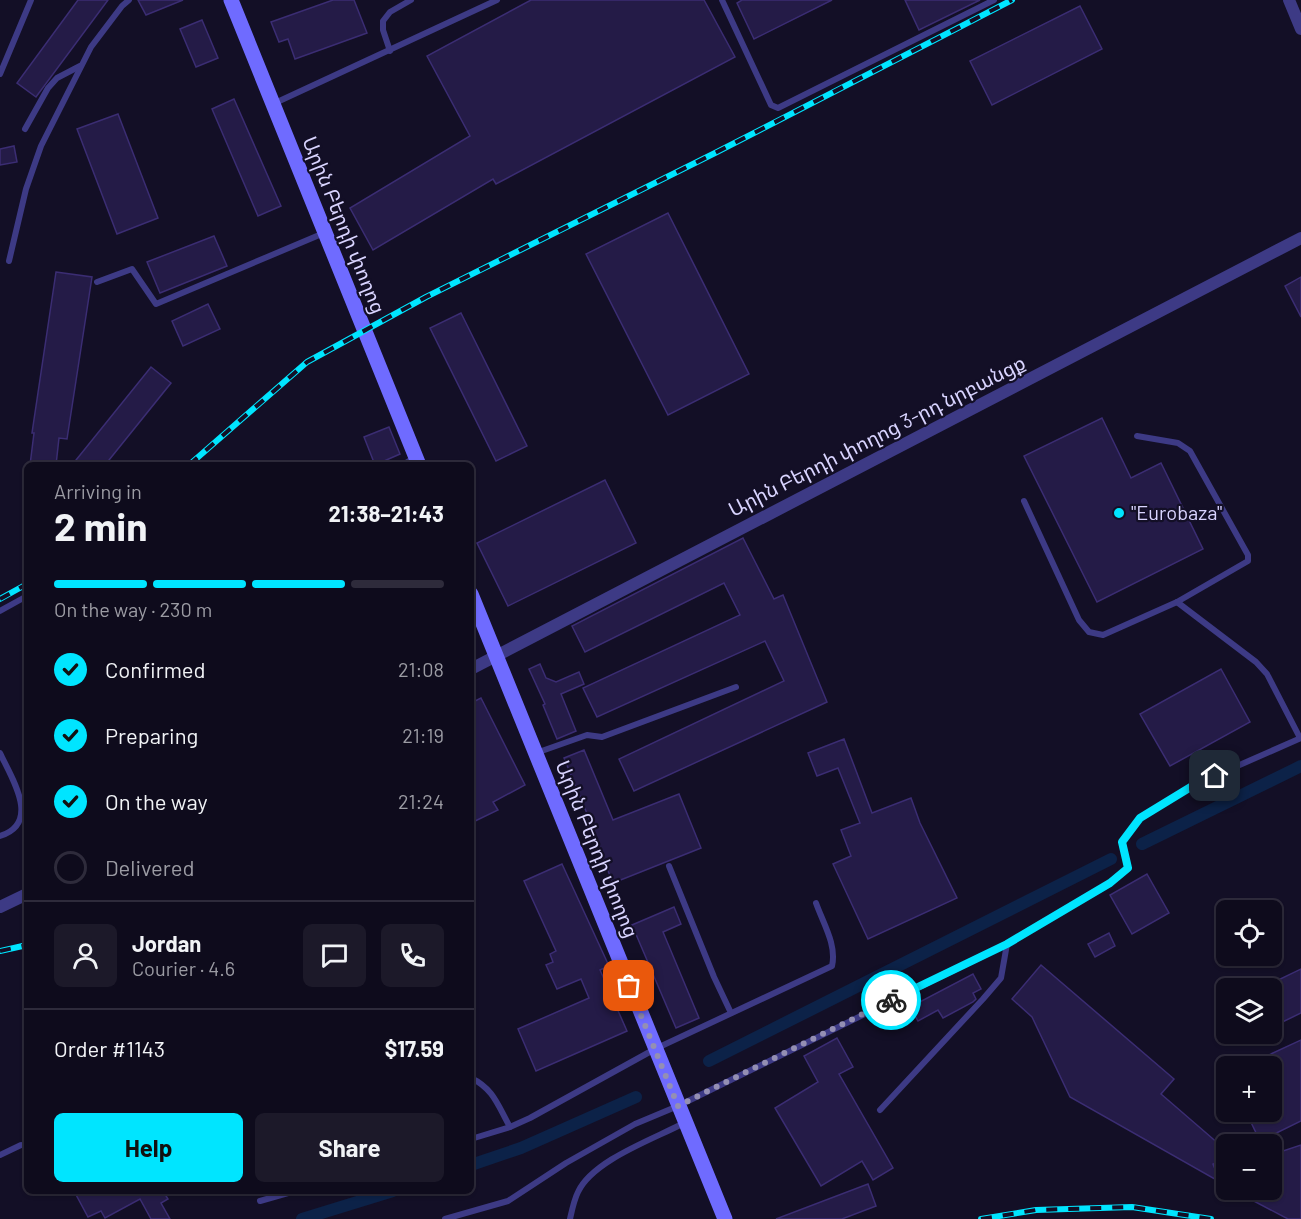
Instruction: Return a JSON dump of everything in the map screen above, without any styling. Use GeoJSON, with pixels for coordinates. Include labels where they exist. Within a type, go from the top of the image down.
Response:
{"type":"FeatureCollection","features":[{"type":"Feature","properties":{"kind":"street","name":"Արին Բերդի փողոց"},"geometry":{"type":"LineString","coordinates":[[231,0],[324,232],[412,462]]}},
{"type":"Feature","properties":{"kind":"street"},"geometry":{"type":"LineString","coordinates":[[1289,0],[1301,29]]}},
{"type":"Feature","properties":{"kind":"street","name":"Արին Բերդի փողոց 3-րդ նրբանցք"},"geometry":{"type":"LineString","coordinates":[[474,667],[1301,238]]}},
{"type":"Feature","properties":{"kind":"street","name":"Արին Բերդի փողոց"},"geometry":{"type":"LineString","coordinates":[[474,601],[725,1219]]}},
{"type":"Feature","properties":{"kind":"street"},"geometry":{"type":"LineString","coordinates":[[0,907],[24,895]]}},
{"type":"Feature","properties":{"kind":"lane"},"geometry":{"type":"LineString","coordinates":[[0,74],[31,0]]}},
{"type":"Feature","properties":{"kind":"lane"},"geometry":{"type":"LineString","coordinates":[[9,261],[15,228],[41,146],[91,47],[129,0]]}},
{"type":"Feature","properties":{"kind":"lane"},"geometry":{"type":"LineString","coordinates":[[390,51],[383,30],[383,21],[390,12],[411,0]]}},
{"type":"Feature","properties":{"kind":"lane"},"geometry":{"type":"LineString","coordinates":[[272,105],[497,0]]}},
{"type":"Feature","properties":{"kind":"lane"},"geometry":{"type":"LineString","coordinates":[[722,0],[771,105],[778,108],[994,0]]}},
{"type":"Feature","properties":{"kind":"lane"},"geometry":{"type":"LineString","coordinates":[[25,129],[48,88],[57,78],[80,66]]}},
{"type":"Feature","properties":{"kind":"lane"},"geometry":{"type":"LineString","coordinates":[[97,282],[132,269],[156,304],[324,232]]}},
{"type":"Feature","properties":{"kind":"lane"},"geometry":{"type":"LineString","coordinates":[[1024,501],[1079,620],[1089,632],[1103,635],[1177,602],[1248,561],[1248,555],[1190,451],[1178,443],[1137,436]]}},
{"type":"Feature","properties":{"kind":"lane"},"geometry":{"type":"LineString","coordinates":[[0,611],[24,598]]}},
{"type":"Feature","properties":{"kind":"lane"},"geometry":{"type":"LineString","coordinates":[[445,1219],[508,1201],[566,1163],[634,1124],[678,1106],[1007,944],[1110,883],[1128,868],[1122,842],[1140,818],[1194,785],[1301,738],[1268,674],[1177,602]]}},
{"type":"Feature","properties":{"kind":"lane"},"geometry":{"type":"LineString","coordinates":[[535,753],[587,735],[602,737],[736,687]]}},
{"type":"Feature","properties":{"kind":"lane"},"geometry":{"type":"LineString","coordinates":[[0,753],[21,797],[22,808],[20,819],[13,828],[0,836]]}},
{"type":"Feature","properties":{"kind":"lane"},"geometry":{"type":"LineString","coordinates":[[669,866],[731,1013]]}},
{"type":"Feature","properties":{"kind":"lane"},"geometry":{"type":"LineString","coordinates":[[474,1138],[530,1118],[655,1049],[832,966],[834,957],[831,942],[816,903]]}},
{"type":"Feature","properties":{"kind":"lane"},"geometry":{"type":"LineString","coordinates":[[880,1110],[1000,978],[1007,944]]}},
{"type":"Feature","properties":{"kind":"lane"},"geometry":{"type":"LineString","coordinates":[[474,1079],[484,1084],[493,1095],[510,1127]]}},
{"type":"Feature","properties":{"kind":"lane"},"geometry":{"type":"LineString","coordinates":[[570,1219],[579,1190],[592,1175],[610,1161],[685,1123]]}},
{"type":"Feature","properties":{"kind":"lane"},"geometry":{"type":"LineString","coordinates":[[0,1155],[21,1145]]}},
{"type":"Feature","properties":{"kind":"lane"},"geometry":{"type":"LineString","coordinates":[[260,1202],[285,1194]]}},
{"type":"Feature","properties":{"kind":"building"},"geometry":{"type":"Polygon","coordinates":[[[78,0],[108,0],[36,97],[17,83],[78,0]]]}},
{"type":"Feature","properties":{"kind":"building"},"geometry":{"type":"Polygon","coordinates":[[[138,0],[183,0],[146,15],[138,0]]]}},
{"type":"Feature","properties":{"kind":"building"},"geometry":{"type":"Polygon","coordinates":[[[333,0],[354,0],[367,33],[295,59],[288,39],[279,42],[271,22],[333,0]]]}},
{"type":"Feature","properties":{"kind":"building"},"geometry":{"type":"Polygon","coordinates":[[[531,0],[704,0],[735,57],[496,184],[493,179],[373,250],[350,208],[470,136],[427,56],[531,0]]]}},
{"type":"Feature","properties":{"kind":"building"},"geometry":{"type":"Polygon","coordinates":[[[742,0],[832,0],[754,39],[737,3],[742,0]]]}},
{"type":"Feature","properties":{"kind":"building"},"geometry":{"type":"Polygon","coordinates":[[[905,0],[980,0],[919,30],[905,0]]]}},
{"type":"Feature","properties":{"kind":"building"},"geometry":{"type":"Polygon","coordinates":[[[1080,6],[1102,49],[992,105],[970,61],[1080,6]]]}},
{"type":"Feature","properties":{"kind":"building"},"geometry":{"type":"Polygon","coordinates":[[[202,20],[218,58],[196,67],[180,29],[202,20]]]}},
{"type":"Feature","properties":{"kind":"building"},"geometry":{"type":"Polygon","coordinates":[[[234,99],[281,206],[258,216],[212,109],[234,99]]]}},
{"type":"Feature","properties":{"kind":"building"},"geometry":{"type":"Polygon","coordinates":[[[118,114],[158,218],[117,234],[77,129],[118,114]]]}},
{"type":"Feature","properties":{"kind":"building"},"geometry":{"type":"Polygon","coordinates":[[[14,146],[17,162],[0,165],[0,149],[14,146]]]}},
{"type":"Feature","properties":{"kind":"building"},"geometry":{"type":"Polygon","coordinates":[[[668,213],[749,374],[668,415],[586,254],[668,213]]]}},
{"type":"Feature","properties":{"kind":"building"},"geometry":{"type":"Polygon","coordinates":[[[214,236],[227,266],[160,293],[147,262],[214,236]]]}},
{"type":"Feature","properties":{"kind":"building"},"geometry":{"type":"Polygon","coordinates":[[[56,272],[92,277],[67,439],[59,438],[56,462],[30,462],[34,433],[32,433],[56,272]]]}},
{"type":"Feature","properties":{"kind":"building"},"geometry":{"type":"Polygon","coordinates":[[[1301,277],[1301,317],[1285,286],[1301,277]]]}},
{"type":"Feature","properties":{"kind":"building"},"geometry":{"type":"Polygon","coordinates":[[[208,304],[220,329],[183,346],[172,321],[208,304]]]}},
{"type":"Feature","properties":{"kind":"building"},"geometry":{"type":"Polygon","coordinates":[[[461,313],[527,446],[496,461],[430,328],[461,313]]]}},
{"type":"Feature","properties":{"kind":"building"},"geometry":{"type":"Polygon","coordinates":[[[151,367],[171,383],[107,462],[74,462],[151,367]]]}},
{"type":"Feature","properties":{"kind":"building","name":"\"Eurobaza\""},"geometry":{"type":"Polygon","coordinates":[[[1102,418],[1131,478],[1161,463],[1203,549],[1097,602],[1024,456],[1102,418]]]}},
{"type":"Feature","properties":{"kind":"building"},"geometry":{"type":"Polygon","coordinates":[[[389,427],[400,454],[382,462],[374,462],[364,437],[389,427]]]}},
{"type":"Feature","properties":{"kind":"building"},"geometry":{"type":"Polygon","coordinates":[[[605,480],[636,543],[508,606],[477,543],[605,480]]]}},
{"type":"Feature","properties":{"kind":"building"},"geometry":{"type":"Polygon","coordinates":[[[743,538],[774,599],[783,595],[827,702],[634,791],[619,759],[784,681],[765,641],[597,717],[583,688],[740,615],[724,583],[585,652],[572,626],[743,538]]]}},
{"type":"Feature","properties":{"kind":"building"},"geometry":{"type":"Polygon","coordinates":[[[540,664],[546,678],[556,682],[579,672],[584,684],[561,694],[576,731],[557,739],[543,705],[545,704],[529,669],[540,664]]]}},
{"type":"Feature","properties":{"kind":"building"},"geometry":{"type":"Polygon","coordinates":[[[1221,669],[1250,722],[1170,766],[1140,714],[1221,669]]]}},
{"type":"Feature","properties":{"kind":"building"},"geometry":{"type":"Polygon","coordinates":[[[481,698],[525,785],[493,802],[498,810],[474,822],[474,702],[481,698]]]}},
{"type":"Feature","properties":{"kind":"building"},"geometry":{"type":"Polygon","coordinates":[[[844,739],[872,813],[911,798],[920,823],[957,898],[868,939],[833,864],[851,856],[841,830],[860,823],[838,768],[817,776],[808,753],[844,739]]]}},
{"type":"Feature","properties":{"kind":"building"},"geometry":{"type":"Polygon","coordinates":[[[584,750],[613,820],[679,794],[701,848],[613,883],[564,758],[584,750]]]}},
{"type":"Feature","properties":{"kind":"building"},"geometry":{"type":"Polygon","coordinates":[[[562,864],[609,966],[600,970],[627,1031],[536,1071],[518,1029],[589,998],[581,979],[557,989],[546,965],[553,962],[550,954],[556,951],[524,881],[562,864]]]}},
{"type":"Feature","properties":{"kind":"building"},"geometry":{"type":"Polygon","coordinates":[[[1147,874],[1169,913],[1132,934],[1110,895],[1147,874]]]}},
{"type":"Feature","properties":{"kind":"building"},"geometry":{"type":"Polygon","coordinates":[[[674,907],[681,924],[663,932],[699,1018],[676,1028],[632,925],[674,907]]]}},
{"type":"Feature","properties":{"kind":"building"},"geometry":{"type":"Polygon","coordinates":[[[1109,933],[1115,946],[1095,957],[1088,944],[1109,933]]]}},
{"type":"Feature","properties":{"kind":"building"},"geometry":{"type":"Polygon","coordinates":[[[1041,965],[1174,1079],[1161,1094],[1216,1142],[1216,1162],[1213,1164],[1216,1180],[1070,1097],[1032,1017],[1012,999],[1041,965]]]}},
{"type":"Feature","properties":{"kind":"building"},"geometry":{"type":"Polygon","coordinates":[[[1301,969],[1301,1013],[1282,1022],[1282,978],[1301,969]]]}},
{"type":"Feature","properties":{"kind":"building"},"geometry":{"type":"Polygon","coordinates":[[[973,974],[981,989],[973,993],[976,999],[973,1002],[943,1018],[938,1010],[918,1021],[910,1007],[973,974]]]}},
{"type":"Feature","properties":{"kind":"building"},"geometry":{"type":"Polygon","coordinates":[[[837,1038],[853,1067],[839,1074],[893,1168],[873,1180],[862,1161],[821,1186],[775,1108],[818,1082],[804,1056],[837,1038]]]}},
{"type":"Feature","properties":{"kind":"building"},"geometry":{"type":"Polygon","coordinates":[[[1301,1040],[1301,1121],[1274,1134],[1257,1134],[1251,1122],[1282,1122],[1282,1056],[1267,1056],[1301,1040]]]}},
{"type":"Feature","properties":{"kind":"building"},"geometry":{"type":"Polygon","coordinates":[[[1301,1145],[1301,1219],[1288,1219],[1252,1200],[1282,1200],[1282,1151],[1301,1145]]]}},
{"type":"Feature","properties":{"kind":"building"},"geometry":{"type":"Polygon","coordinates":[[[868,1184],[876,1206],[842,1219],[776,1219],[868,1184]]]}},
{"type":"Feature","properties":{"kind":"building"},"geometry":{"type":"Polygon","coordinates":[[[76,1194],[165,1194],[168,1199],[161,1203],[170,1219],[151,1219],[140,1199],[105,1218],[101,1211],[88,1217],[76,1194]]]}},
{"type":"Feature","properties":{"kind":"waterway"},"geometry":{"type":"LineString","coordinates":[[1142,844],[1301,766]]}},
{"type":"Feature","properties":{"kind":"waterway"},"geometry":{"type":"LineString","coordinates":[[709,1061],[1111,859]]}},
{"type":"Feature","properties":{"kind":"waterway"},"geometry":{"type":"LineString","coordinates":[[474,1164],[521,1148],[636,1097]]}},
{"type":"Feature","properties":{"kind":"waterway"},"geometry":{"type":"LineString","coordinates":[[302,1219],[383,1194]]}},
{"type":"Feature","properties":{"kind":"railway"},"geometry":{"type":"LineString","coordinates":[[192,462],[307,362],[426,297],[715,153],[1012,0]]}},
{"type":"Feature","properties":{"kind":"railway"},"geometry":{"type":"LineString","coordinates":[[0,599],[24,586]]}},
{"type":"Feature","properties":{"kind":"railway"},"geometry":{"type":"LineString","coordinates":[[0,951],[24,946]]}},
{"type":"Feature","properties":{"kind":"railway"},"geometry":{"type":"LineString","coordinates":[[981,1219],[1036,1210],[1132,1207],[1211,1219]]}},
{"type":"Feature","properties":{"kind":"way so far"},"geometry":{"type":"LineString","coordinates":[[629,986],[678,1106],[891,1000]]}},
{"type":"Feature","properties":{"kind":"place","name":"\"Eurobaza\""},"geometry":{"type":"Point","coordinates":[1119,513]}},
{"type":"Feature","properties":{"kind":"route"},"geometry":{"type":"LineString","coordinates":[[891,1000],[1007,944],[1110,883],[1128,868],[1122,842],[1140,818],[1194,785],[1215,776]]}}]}
